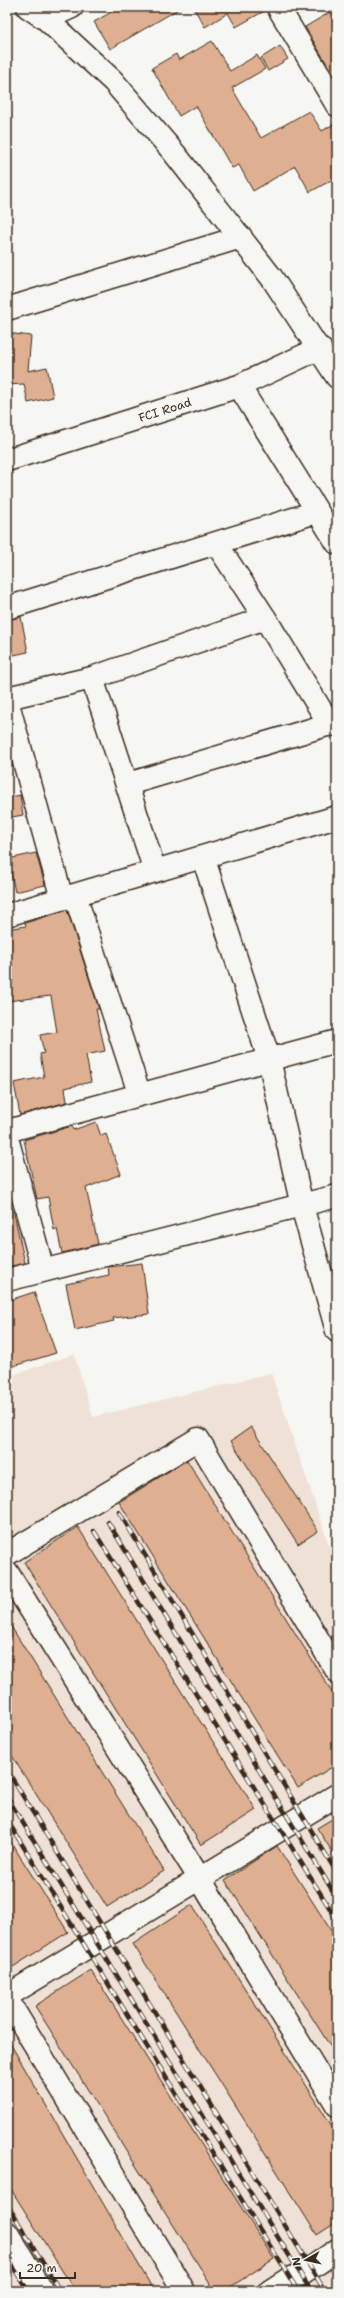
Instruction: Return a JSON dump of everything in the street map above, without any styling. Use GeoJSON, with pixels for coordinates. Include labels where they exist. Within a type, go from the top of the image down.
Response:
{"type":"FeatureCollection","features":[{"type":"Feature","properties":{"kind":"street"},"geometry":{"type":"LineString","coordinates":[[28,7],[46,19],[113,81],[240,236],[272,278],[320,348],[337,377]]}},
{"type":"Feature","properties":{"kind":"street"},"geometry":{"type":"LineString","coordinates":[[46,19],[72,7]]}},
{"type":"Feature","properties":{"kind":"street"},"geometry":{"type":"LineString","coordinates":[[278,7],[337,105]]}},
{"type":"Feature","properties":{"kind":"street"},"geometry":{"type":"LineString","coordinates":[[7,309],[240,236]]}},
{"type":"Feature","properties":{"kind":"street","name":"FCI Road"},"geometry":{"type":"LineString","coordinates":[[7,460],[239,386],[320,348]]}},
{"type":"Feature","properties":{"kind":"street"},"geometry":{"type":"LineString","coordinates":[[239,386],[316,512],[337,543]]}},
{"type":"Feature","properties":{"kind":"street"},"geometry":{"type":"LineString","coordinates":[[7,608],[316,512]]}},
{"type":"Feature","properties":{"kind":"street"},"geometry":{"type":"LineString","coordinates":[[128,784],[333,724],[216,543]]}},
{"type":"Feature","properties":{"kind":"street"},"geometry":{"type":"LineString","coordinates":[[139,1093],[69,897],[7,699],[92,678],[265,618]]}},
{"type":"Feature","properties":{"kind":"street"},"geometry":{"type":"LineString","coordinates":[[92,678],[156,871]]}},
{"type":"Feature","properties":{"kind":"street"},"geometry":{"type":"LineString","coordinates":[[7,915],[337,817]]}},
{"type":"Feature","properties":{"kind":"street"},"geometry":{"type":"LineString","coordinates":[[203,857],[269,1059],[302,1206],[337,1332]]}},
{"type":"Feature","properties":{"kind":"street"},"geometry":{"type":"LineString","coordinates":[[7,1131],[139,1093],[337,1041]]}},
{"type":"Feature","properties":{"kind":"street"},"geometry":{"type":"LineString","coordinates":[[7,1138],[44,1270]]}},
{"type":"Feature","properties":{"kind":"street"},"geometry":{"type":"LineString","coordinates":[[7,1280],[337,1196]]}},
{"type":"Feature","properties":{"kind":"street"},"geometry":{"type":"LineString","coordinates":[[7,1554],[198,1439],[337,1671]]}},
{"type":"Feature","properties":{"kind":"street"},"geometry":{"type":"LineString","coordinates":[[7,1572],[200,1879],[337,2105]]}},
{"type":"Feature","properties":{"kind":"street"},"geometry":{"type":"LineString","coordinates":[[184,2291],[7,1998],[337,1795]]}},
{"type":"Feature","properties":{"kind":"street"},"geometry":{"type":"LineString","coordinates":[[7,2233],[42,2291]]}},
{"type":"Feature","properties":{"kind":"street"},"geometry":{"type":"LineString","coordinates":[[270,2291],[290,2278],[301,2275],[337,2250]]}},
{"type":"Feature","properties":{"kind":"shaded area"},"geometry":{"type":"Polygon","coordinates":[[[74,1354],[93,1417],[271,1373],[337,1569],[337,2291],[7,2291],[7,1377],[74,1354]]]}},
{"type":"Feature","properties":{"kind":"building"},"geometry":{"type":"Polygon","coordinates":[[[120,7],[182,7],[110,49],[94,22],[120,7]]]}},
{"type":"Feature","properties":{"kind":"building"},"geometry":{"type":"Polygon","coordinates":[[[193,7],[266,7],[266,10],[236,27],[228,13],[205,27],[193,7]]]}},
{"type":"Feature","properties":{"kind":"building"},"geometry":{"type":"Polygon","coordinates":[[[337,8],[337,81],[305,27],[337,8]]]}},
{"type":"Feature","properties":{"kind":"building"},"geometry":{"type":"Polygon","coordinates":[[[212,41],[230,71],[257,55],[265,69],[232,88],[261,138],[309,111],[322,131],[337,122],[337,177],[310,192],[295,166],[253,191],[239,165],[232,168],[196,106],[179,116],[152,68],[176,54],[179,60],[212,41]]]}},
{"type":"Feature","properties":{"kind":"building"},"geometry":{"type":"Polygon","coordinates":[[[280,46],[288,59],[268,71],[261,58],[280,46]]]}},
{"type":"Feature","properties":{"kind":"building"},"geometry":{"type":"Polygon","coordinates":[[[7,333],[31,336],[28,371],[47,367],[53,397],[28,403],[24,384],[7,385],[7,333]]]}},
{"type":"Feature","properties":{"kind":"building"},"geometry":{"type":"Polygon","coordinates":[[[21,617],[28,652],[9,656],[7,620],[21,617]]]}},
{"type":"Feature","properties":{"kind":"building"},"geometry":{"type":"Polygon","coordinates":[[[20,795],[23,815],[7,818],[7,798],[20,795]]]}},
{"type":"Feature","properties":{"kind":"building"},"geometry":{"type":"Polygon","coordinates":[[[36,853],[45,885],[15,892],[8,859],[36,853]]]}},
{"type":"Feature","properties":{"kind":"building"},"geometry":{"type":"Polygon","coordinates":[[[67,910],[99,1009],[96,1009],[105,1051],[86,1055],[91,1082],[65,1088],[67,1102],[20,1115],[14,1083],[44,1077],[40,1054],[44,1053],[40,1035],[57,1032],[51,996],[7,1001],[7,929],[26,926],[25,923],[67,910]]]}},
{"type":"Feature","properties":{"kind":"building"},"geometry":{"type":"Polygon","coordinates":[[[96,1122],[101,1136],[106,1134],[121,1174],[86,1188],[98,1244],[62,1253],[57,1229],[54,1230],[48,1197],[37,1199],[24,1140],[72,1126],[73,1130],[96,1122]]]}},
{"type":"Feature","properties":{"kind":"building"},"geometry":{"type":"Polygon","coordinates":[[[13,1209],[25,1263],[7,1267],[7,1210],[13,1209]]]}},
{"type":"Feature","properties":{"kind":"building"},"geometry":{"type":"Polygon","coordinates":[[[142,1263],[149,1314],[113,1318],[114,1321],[75,1330],[66,1284],[109,1275],[108,1267],[142,1263]]]}},
{"type":"Feature","properties":{"kind":"building"},"geometry":{"type":"Polygon","coordinates":[[[34,1292],[56,1353],[7,1368],[7,1301],[34,1292]]]}},
{"type":"Feature","properties":{"kind":"building"},"geometry":{"type":"Polygon","coordinates":[[[251,1427],[318,1531],[298,1544],[231,1441],[251,1427]]]}},
{"type":"Feature","properties":{"kind":"building"},"geometry":{"type":"Polygon","coordinates":[[[187,1460],[337,1700],[337,1764],[298,1788],[119,1502],[187,1460]]]}},
{"type":"Feature","properties":{"kind":"building"},"geometry":{"type":"Polygon","coordinates":[[[78,1527],[256,1810],[201,1845],[24,1562],[78,1527]]]}},
{"type":"Feature","properties":{"kind":"building"},"geometry":{"type":"Polygon","coordinates":[[[7,1620],[164,1871],[107,1907],[7,1748],[7,1620]]]}},
{"type":"Feature","properties":{"kind":"building"},"geometry":{"type":"Polygon","coordinates":[[[337,1816],[337,1859],[317,1828],[337,1816]]]}},
{"type":"Feature","properties":{"kind":"building"},"geometry":{"type":"Polygon","coordinates":[[[7,1836],[68,1932],[13,1967],[7,1958],[7,1836]]]}},
{"type":"Feature","properties":{"kind":"building"},"geometry":{"type":"Polygon","coordinates":[[[277,1846],[337,1940],[337,2057],[225,1880],[277,1846]]]}},
{"type":"Feature","properties":{"kind":"building"},"geometry":{"type":"Polygon","coordinates":[[[192,1905],[337,2134],[337,2222],[317,2235],[133,1944],[192,1905]]]}},
{"type":"Feature","properties":{"kind":"building"},"geometry":{"type":"Polygon","coordinates":[[[91,1970],[274,2259],[224,2291],[215,2291],[35,2006],[91,1970]]]}},
{"type":"Feature","properties":{"kind":"building"},"geometry":{"type":"Polygon","coordinates":[[[7,2038],[154,2291],[75,2291],[7,2183],[7,2038]]]}},
{"type":"Feature","properties":{"kind":"railway"},"geometry":{"type":"LineString","coordinates":[[119,1512],[337,1873]]}},
{"type":"Feature","properties":{"kind":"railway"},"geometry":{"type":"LineString","coordinates":[[108,1522],[337,1898]]}},
{"type":"Feature","properties":{"kind":"railway"},"geometry":{"type":"LineString","coordinates":[[94,1531],[337,1920]]}},
{"type":"Feature","properties":{"kind":"railway"},"geometry":{"type":"LineString","coordinates":[[7,1770],[325,2291]]}},
{"type":"Feature","properties":{"kind":"railway"},"geometry":{"type":"LineString","coordinates":[[7,1797],[311,2291]]}},
{"type":"Feature","properties":{"kind":"railway"},"geometry":{"type":"LineString","coordinates":[[7,1820],[298,2291]]}},
{"type":"Feature","properties":{"kind":"railway"},"geometry":{"type":"LineString","coordinates":[[7,2204],[60,2291]]}},
{"type":"Feature","properties":{"kind":"railway"},"geometry":{"type":"LineString","coordinates":[[7,2257],[28,2291]]}}]}
